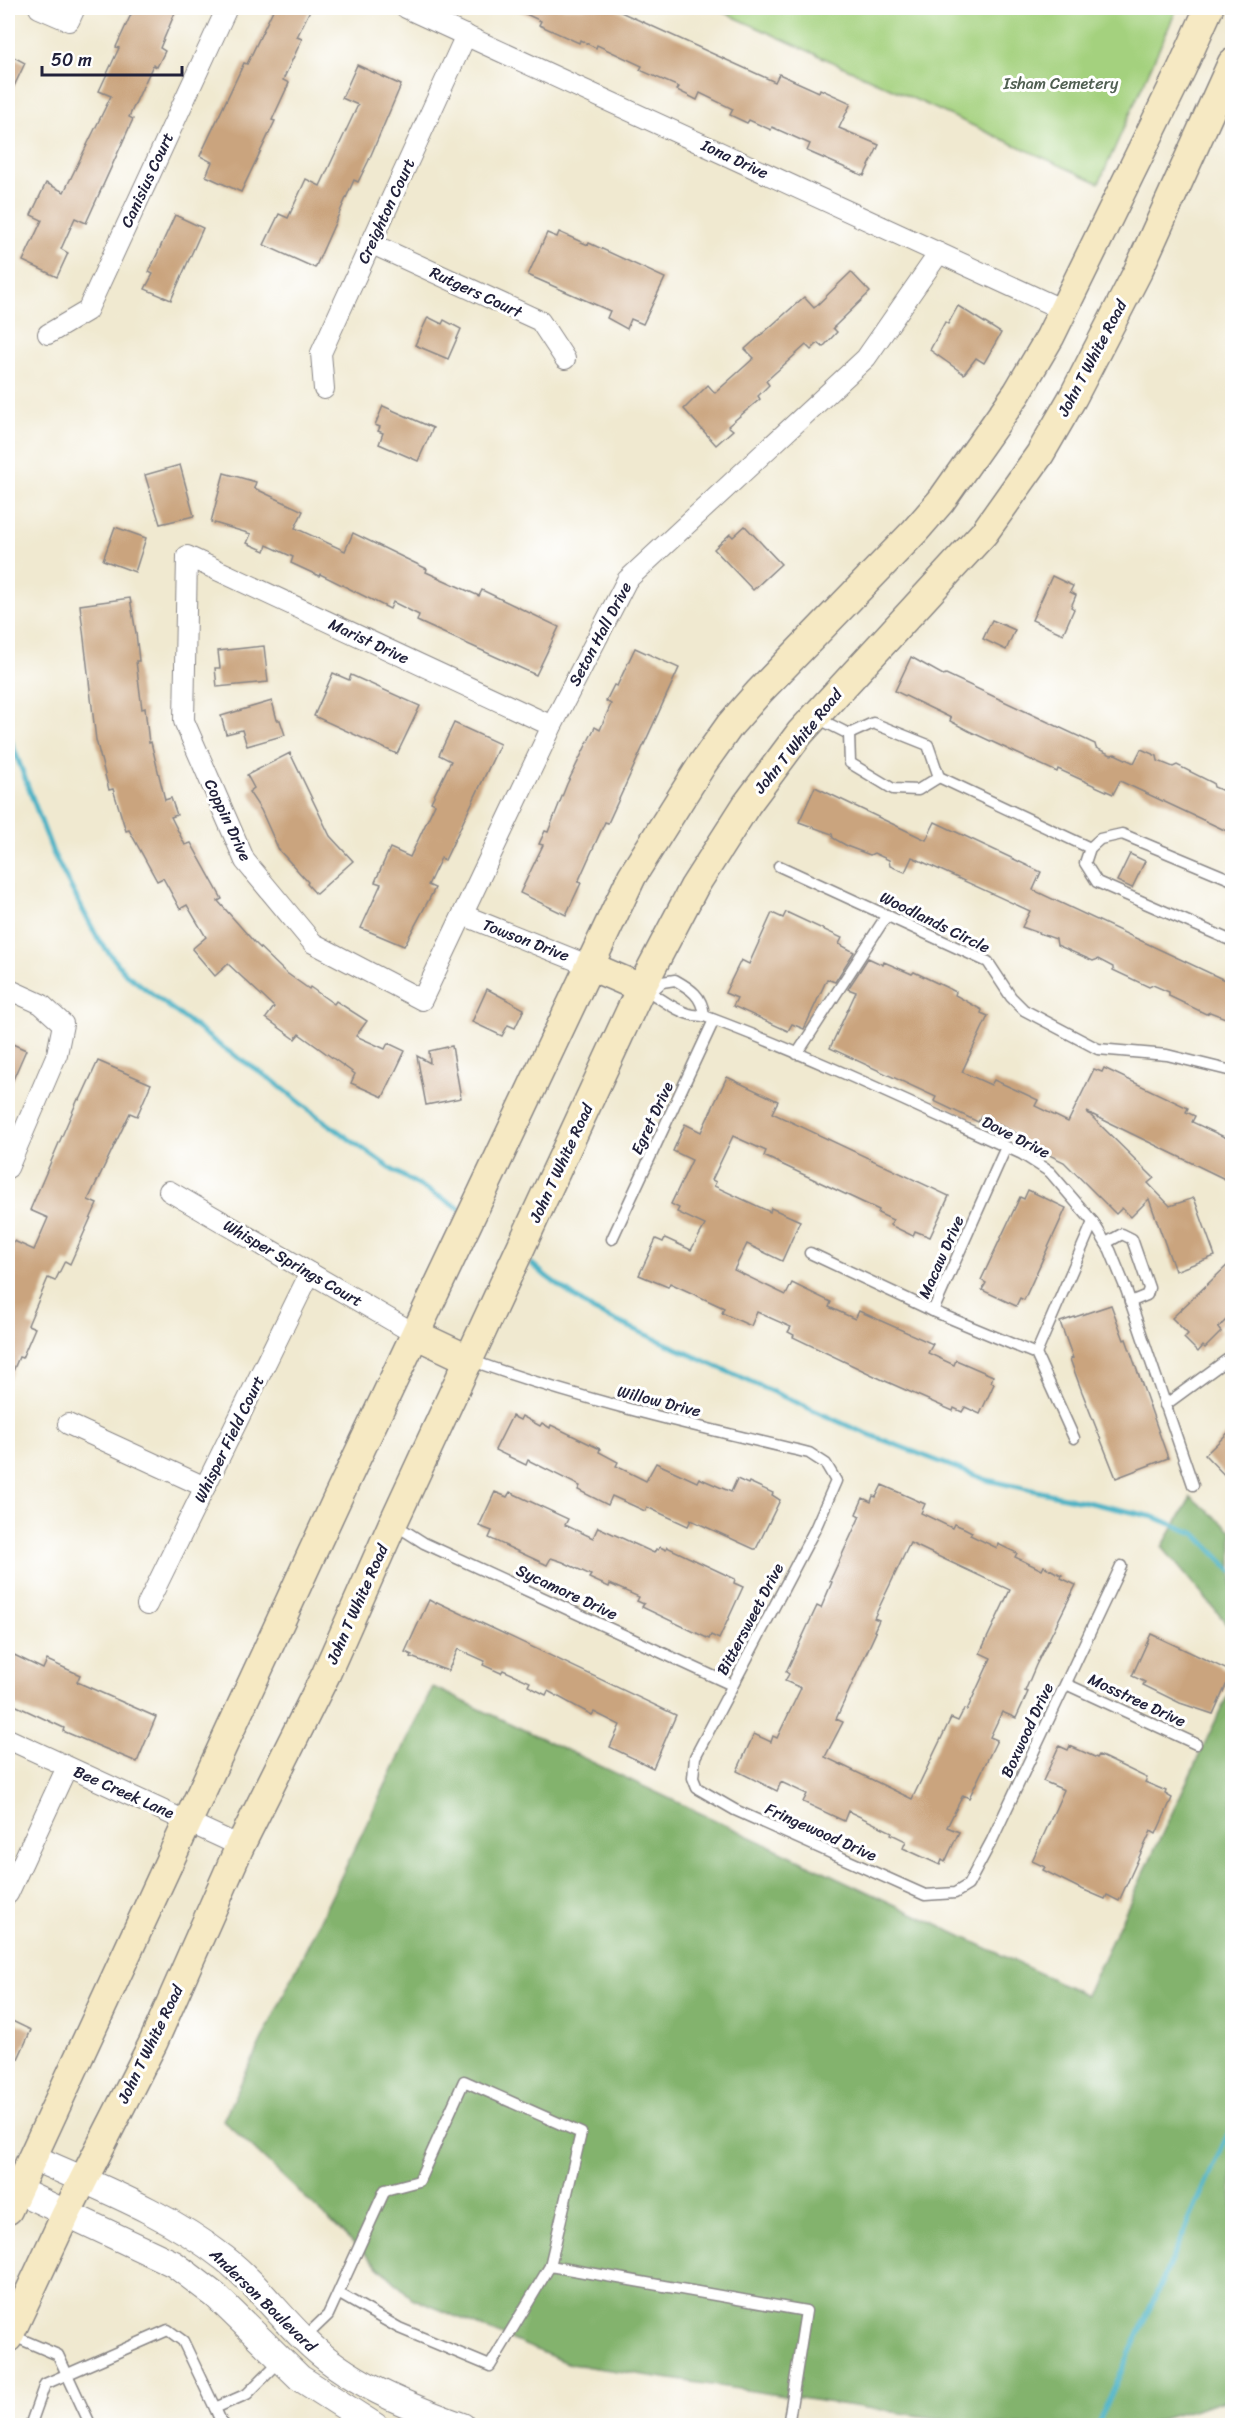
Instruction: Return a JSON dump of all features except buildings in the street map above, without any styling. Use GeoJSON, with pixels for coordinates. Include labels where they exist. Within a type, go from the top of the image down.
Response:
{"type":"FeatureCollection","features":[{"type":"Feature","properties":{"kind":"main road"},"geometry":{"type":"LineString","coordinates":[[12,2200],[338,1497],[417,1335],[632,876],[730,724],[915,531],[941,501],[1017,393],[1050,337],[1209,8]]}},
{"type":"Feature","properties":{"kind":"main road","name":"John T White Road"},"geometry":{"type":"LineString","coordinates":[[8,2336],[66,2214],[153,2043],[240,1846],[326,1674],[393,1523],[694,887],[741,813],[814,717],[984,533],[1040,454],[1073,397],[1138,271],[1233,63]]}},
{"type":"Feature","properties":{"kind":"main road"},"geometry":{"type":"LineString","coordinates":[[590,966],[646,990]]}},
{"type":"Feature","properties":{"kind":"main road"},"geometry":{"type":"LineString","coordinates":[[417,1335],[470,1360]]}},
{"type":"Feature","properties":{"kind":"street"},"geometry":{"type":"LineString","coordinates":[[39,8],[72,14]]}},
{"type":"Feature","properties":{"kind":"street","name":"Canisius Court"},"geometry":{"type":"LineString","coordinates":[[48,334],[87,311],[227,8]]}},
{"type":"Feature","properties":{"kind":"street","name":"Iona Drive"},"geometry":{"type":"LineString","coordinates":[[406,8],[1063,310]]}},
{"type":"Feature","properties":{"kind":"street","name":"Creighton Court"},"geometry":{"type":"LineString","coordinates":[[324,389],[321,353],[466,35]]}},
{"type":"Feature","properties":{"kind":"street","name":"Rutgers Court"},"geometry":{"type":"LineString","coordinates":[[370,243],[540,321],[565,359]]}},
{"type":"Feature","properties":{"kind":"street","name":"Seton Hall Drive"},"geometry":{"type":"LineString","coordinates":[[422,1000],[552,726],[627,580],[866,357],[939,253]]}},
{"type":"Feature","properties":{"kind":"street","name":"Marist Drive"},"geometry":{"type":"LineString","coordinates":[[187,556],[552,726]]}},
{"type":"Feature","properties":{"kind":"street","name":"Coppin Drive"},"geometry":{"type":"LineString","coordinates":[[187,556],[184,721],[245,861],[313,942],[422,1000]]}},
{"type":"Feature","properties":{"kind":"street","name":"Towson Drive"},"geometry":{"type":"LineString","coordinates":[[463,915],[590,966]]}},
{"type":"Feature","properties":{"kind":"street"},"geometry":{"type":"LineString","coordinates":[[8,989],[41,1004],[63,1024],[57,1054],[8,1168]]}},
{"type":"Feature","properties":{"kind":"street","name":"Whisper Springs Court"},"geometry":{"type":"LineString","coordinates":[[169,1191],[417,1335]]}},
{"type":"Feature","properties":{"kind":"street","name":"Whisper Field Court"},"geometry":{"type":"LineString","coordinates":[[147,1605],[310,1273]]}},
{"type":"Feature","properties":{"kind":"street"},"geometry":{"type":"LineString","coordinates":[[68,1424],[205,1486]]}},
{"type":"Feature","properties":{"kind":"street","name":"Bee Creek Lane"},"geometry":{"type":"LineString","coordinates":[[8,1739],[240,1846]]}},
{"type":"Feature","properties":{"kind":"street"},"geometry":{"type":"LineString","coordinates":[[8,1894],[67,1767]]}},
{"type":"Feature","properties":{"kind":"street","name":"Anderson Boulevard"},"geometry":{"type":"LineString","coordinates":[[32,2157],[144,2208],[188,2232],[226,2260],[303,2339],[337,2367],[400,2403],[462,2426]]}},
{"type":"Feature","properties":{"kind":"street","name":"Anderson Boulevard"},"geometry":{"type":"LineString","coordinates":[[12,2200],[66,2214],[174,2265],[216,2296],[300,2378],[375,2426]]}},
{"type":"Feature","properties":{"kind":"street"},"geometry":{"type":"LineString","coordinates":[[281,2360],[303,2339]]}},
{"type":"Feature","properties":{"kind":"lane"},"geometry":{"type":"LineString","coordinates":[[814,717],[849,734]]}},
{"type":"Feature","properties":{"kind":"lane"},"geometry":{"type":"LineString","coordinates":[[849,734],[873,723],[928,745],[939,777],[1090,848]]}},
{"type":"Feature","properties":{"kind":"lane"},"geometry":{"type":"LineString","coordinates":[[849,734],[849,763],[893,789],[918,790],[939,777]]}},
{"type":"Feature","properties":{"kind":"lane"},"geometry":{"type":"LineString","coordinates":[[1233,880],[1122,834],[1100,839],[1090,848],[1085,863],[1097,882],[1233,942]]}},
{"type":"Feature","properties":{"kind":"lane","name":"Woodlands Circle"},"geometry":{"type":"LineString","coordinates":[[779,866],[988,962],[1011,997],[1024,1010],[1098,1048],[1167,1055],[1233,1071]]}},
{"type":"Feature","properties":{"kind":"lane"},"geometry":{"type":"LineString","coordinates":[[796,1054],[887,915]]}},
{"type":"Feature","properties":{"kind":"lane"},"geometry":{"type":"LineString","coordinates":[[675,980],[696,992],[709,1018],[691,1015],[663,1002],[646,990],[662,982],[675,980]]}},
{"type":"Feature","properties":{"kind":"lane","name":"Dove Drive"},"geometry":{"type":"LineString","coordinates":[[709,1018],[1022,1154],[1050,1172],[1093,1222],[1106,1243],[1131,1302],[1193,1485]]}},
{"type":"Feature","properties":{"kind":"lane","name":"Egret Drive"},"geometry":{"type":"LineString","coordinates":[[612,1239],[709,1018]]}},
{"type":"Feature","properties":{"kind":"lane","name":"Macaw Drive"},"geometry":{"type":"LineString","coordinates":[[1006,1147],[933,1311],[1036,1354]]}},
{"type":"Feature","properties":{"kind":"lane"},"geometry":{"type":"LineString","coordinates":[[1074,1438],[1036,1354],[1093,1222]]}},
{"type":"Feature","properties":{"kind":"lane"},"geometry":{"type":"LineString","coordinates":[[1106,1243],[1122,1234],[1132,1239],[1149,1288],[1147,1295],[1131,1302]]}},
{"type":"Feature","properties":{"kind":"lane"},"geometry":{"type":"LineString","coordinates":[[810,1253],[933,1311]]}},
{"type":"Feature","properties":{"kind":"lane"},"geometry":{"type":"LineString","coordinates":[[1164,1405],[1228,1359],[1233,1371]]}},
{"type":"Feature","properties":{"kind":"lane","name":"Willow Drive"},"geometry":{"type":"LineString","coordinates":[[470,1360],[532,1383],[627,1409],[809,1453],[826,1464],[834,1476]]}},
{"type":"Feature","properties":{"kind":"lane","name":"Bittersweet Drive"},"geometry":{"type":"LineString","coordinates":[[693,1778],[695,1757],[814,1530],[836,1481],[834,1476]]}},
{"type":"Feature","properties":{"kind":"lane","name":"Sycamore Drive"},"geometry":{"type":"LineString","coordinates":[[393,1523],[424,1543],[732,1685]]}},
{"type":"Feature","properties":{"kind":"lane","name":"Boxwood Drive"},"geometry":{"type":"LineString","coordinates":[[947,1894],[955,1893],[968,1886],[992,1840],[1121,1566]]}},
{"type":"Feature","properties":{"kind":"lane","name":"Mosstree Drive"},"geometry":{"type":"LineString","coordinates":[[1065,1684],[1196,1744]]}},
{"type":"Feature","properties":{"kind":"lane","name":"Fringewood Drive"},"geometry":{"type":"LineString","coordinates":[[693,1778],[698,1788],[735,1810],[925,1895],[947,1894]]}},
{"type":"Feature","properties":{"kind":"lane"},"geometry":{"type":"LineString","coordinates":[[303,2339],[328,2315],[338,2293],[386,2190],[419,2181],[464,2081],[581,2133],[550,2266],[490,2366],[399,2328],[338,2293]]}},
{"type":"Feature","properties":{"kind":"lane"},"geometry":{"type":"LineString","coordinates":[[550,2266],[806,2311],[788,2426]]}},
{"type":"Feature","properties":{"kind":"lane"},"geometry":{"type":"LineString","coordinates":[[30,2426],[45,2384],[168,2330],[183,2341],[223,2426]]}},
{"type":"Feature","properties":{"kind":"lane"},"geometry":{"type":"LineString","coordinates":[[8,2336],[58,2355],[88,2421],[75,2421]]}},
{"type":"Feature","properties":{"kind":"lane"},"geometry":{"type":"LineString","coordinates":[[214,2408],[247,2394],[281,2360]]}},
{"type":"Feature","properties":{"kind":"green space","name":"Isham Cemetery"},"geometry":{"type":"Polygon","coordinates":[[[714,8],[1168,8],[1176,11],[1099,183],[714,8]]]}},
{"type":"Feature","properties":{"kind":"green space"},"geometry":{"type":"Polygon","coordinates":[[[1191,1497],[1232,1531],[1232,1630],[1162,1547],[1191,1497]]]}},
{"type":"Feature","properties":{"kind":"green space"},"geometry":{"type":"Polygon","coordinates":[[[1232,1686],[1232,2398],[1142,2425],[982,2425],[570,2364],[412,2298],[223,2120],[433,1687],[1086,1995],[1232,1686]]]}},
{"type":"Feature","properties":{"kind":"waterway"},"geometry":{"type":"LineString","coordinates":[[8,733],[53,853],[98,939],[126,974],[222,1047],[272,1080],[317,1116],[394,1171],[464,1211]]}},
{"type":"Feature","properties":{"kind":"waterway"},"geometry":{"type":"LineString","coordinates":[[532,1264],[594,1311],[855,1429],[987,1480],[1154,1517],[1196,1534],[1232,1571]]}},
{"type":"Feature","properties":{"kind":"waterway"},"geometry":{"type":"LineString","coordinates":[[1097,2426],[1232,2125]]}}]}
